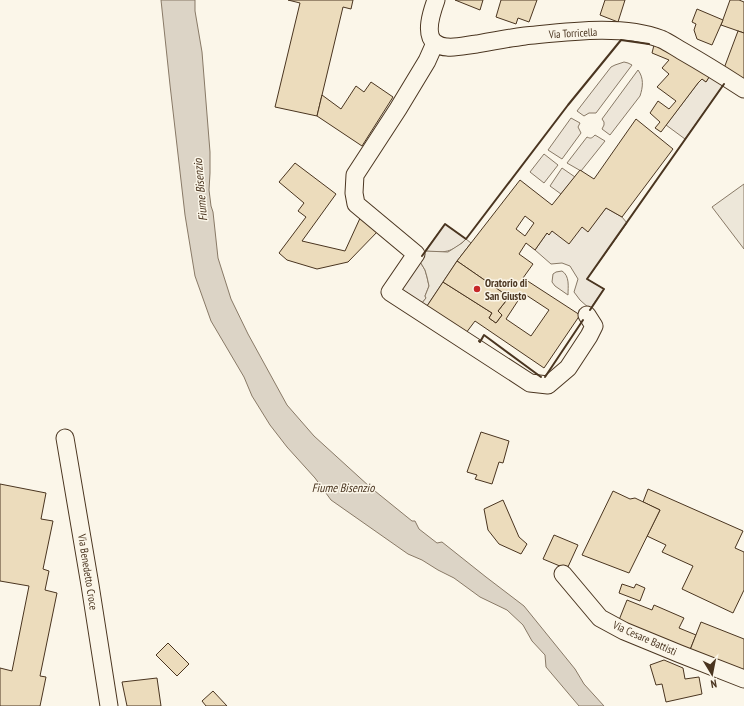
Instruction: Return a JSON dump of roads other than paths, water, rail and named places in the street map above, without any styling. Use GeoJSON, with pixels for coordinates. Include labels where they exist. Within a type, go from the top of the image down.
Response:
{"type":"FeatureCollection","features":[{"type":"Feature","properties":{"kind":"street"},"geometry":{"type":"LineString","coordinates":[[436,0],[430,22],[430,31],[432,39],[435,43],[427,61],[355,175],[354,193],[356,204],[416,254],[390,292],[530,383],[548,385],[568,368],[594,326],[587,315]]}},
{"type":"Feature","properties":{"kind":"street","name":"Via Torricella"},"geometry":{"type":"LineString","coordinates":[[435,43],[448,47],[463,46],[568,32],[599,31],[644,34],[661,39],[744,89]]}},
{"type":"Feature","properties":{"kind":"street","name":"Via Benedetto Croce"},"geometry":{"type":"LineString","coordinates":[[65,438],[90,584],[108,706]]}},
{"type":"Feature","properties":{"kind":"street","name":"Via Cesare Battisti"},"geometry":{"type":"LineString","coordinates":[[563,574],[600,618],[624,631],[744,678]]}},
{"type":"Feature","properties":{"kind":"water","name":"Fiume Bisenzio"},"geometry":{"type":"Polygon","coordinates":[[[161,0],[195,0],[195,11],[202,52],[210,152],[209,190],[218,258],[231,299],[248,334],[287,405],[314,436],[370,487],[412,521],[415,521],[419,529],[437,543],[442,542],[524,606],[575,669],[584,684],[604,706],[579,706],[546,667],[545,655],[532,641],[523,625],[507,610],[480,597],[454,578],[408,554],[331,500],[315,478],[287,447],[270,425],[252,396],[244,377],[211,321],[195,276],[185,215],[161,0]]]}},
{"type":"Feature","properties":{"kind":"place","name":"Oratorio di San Giusto"},"geometry":{"type":"Point","coordinates":[477,289]}}]}
